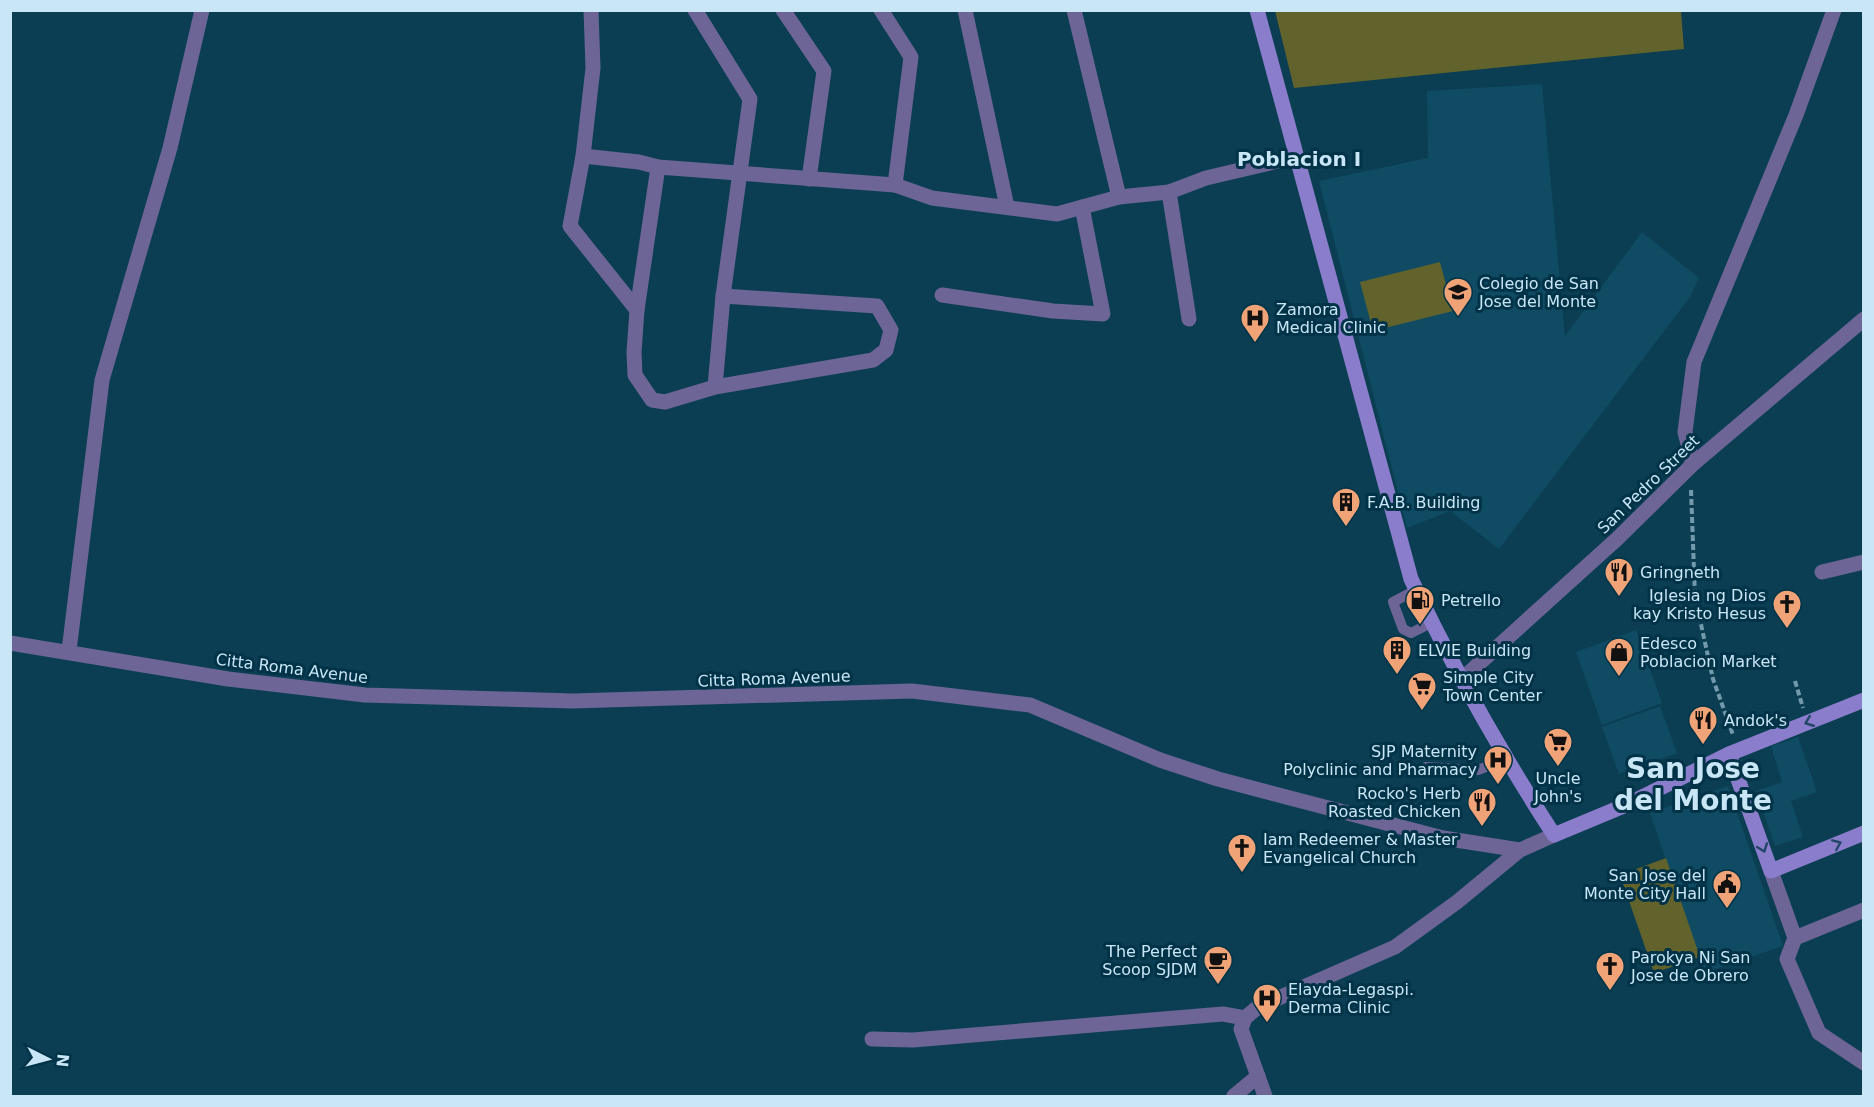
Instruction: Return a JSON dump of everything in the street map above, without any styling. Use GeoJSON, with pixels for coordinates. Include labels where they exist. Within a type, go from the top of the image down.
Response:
{"type":"FeatureCollection","features":[{"type":"Feature","properties":{"kind":"main road"},"geometry":{"type":"LineString","coordinates":[[1257,10],[1389,501],[1416,590],[1431,623],[1506,759],[1554,835],[1626,805],[1734,752],[1863,700]]}},
{"type":"Feature","properties":{"kind":"main road"},"geometry":{"type":"LineString","coordinates":[[1734,752],[1771,872],[1863,833]]}},
{"type":"Feature","properties":{"kind":"street"},"geometry":{"type":"LineString","coordinates":[[69,651],[102,380],[170,148],[202,10]]}},
{"type":"Feature","properties":{"kind":"street"},"geometry":{"type":"LineString","coordinates":[[591,10],[593,68],[583,156],[570,226],[637,310]]}},
{"type":"Feature","properties":{"kind":"street"},"geometry":{"type":"LineString","coordinates":[[695,10],[750,99],[723,296],[715,387]]}},
{"type":"Feature","properties":{"kind":"street"},"geometry":{"type":"LineString","coordinates":[[783,10],[824,71],[809,179]]}},
{"type":"Feature","properties":{"kind":"street"},"geometry":{"type":"LineString","coordinates":[[881,10],[911,57],[895,185]]}},
{"type":"Feature","properties":{"kind":"street"},"geometry":{"type":"LineString","coordinates":[[964,10],[1007,207]]}},
{"type":"Feature","properties":{"kind":"street"},"geometry":{"type":"LineString","coordinates":[[1074,10],[1119,197]]}},
{"type":"Feature","properties":{"kind":"street"},"geometry":{"type":"LineString","coordinates":[[1691,465],[1685,432],[1694,362],[1796,115],[1834,10]]}},
{"type":"Feature","properties":{"kind":"street"},"geometry":{"type":"LineString","coordinates":[[583,156],[639,162],[658,167],[895,185],[932,198],[1057,214],[1119,197],[1169,192],[1206,178],[1295,157]]}},
{"type":"Feature","properties":{"kind":"street"},"geometry":{"type":"LineString","coordinates":[[658,167],[637,310],[635,375],[652,400],[665,402],[715,387],[873,360],[886,350],[891,330],[877,306],[723,296]]}},
{"type":"Feature","properties":{"kind":"street"},"geometry":{"type":"LineString","coordinates":[[1169,192],[1190,319]]}},
{"type":"Feature","properties":{"kind":"street"},"geometry":{"type":"LineString","coordinates":[[942,295],[1053,311],[1103,314],[1082,207]]}},
{"type":"Feature","properties":{"kind":"street","name":"San Pedro Street"},"geometry":{"type":"LineString","coordinates":[[1462,679],[1618,538],[1691,465],[1863,319]]}},
{"type":"Feature","properties":{"kind":"street"},"geometry":{"type":"LineString","coordinates":[[1822,572],[1863,562]]}},
{"type":"Feature","properties":{"kind":"street","name":"Citta Roma Avenue"},"geometry":{"type":"LineString","coordinates":[[10,643],[69,651],[228,680],[365,696],[573,701],[912,691],[1030,705],[1160,760],[1218,779],[1443,838],[1520,850]]}},
{"type":"Feature","properties":{"kind":"street"},"geometry":{"type":"LineString","coordinates":[[1265,1096],[1241,1029],[1245,1017],[1258,1007],[1395,947],[1457,902],[1520,850],[1554,835]]}},
{"type":"Feature","properties":{"kind":"street"},"geometry":{"type":"LineString","coordinates":[[1771,872],[1795,938],[1787,959],[1819,1033],[1863,1063]]}},
{"type":"Feature","properties":{"kind":"street"},"geometry":{"type":"LineString","coordinates":[[1795,938],[1863,910]]}},
{"type":"Feature","properties":{"kind":"street"},"geometry":{"type":"LineString","coordinates":[[873,1039],[924,1040],[1223,1014],[1245,1017]]}},
{"type":"Feature","properties":{"kind":"street"},"geometry":{"type":"LineString","coordinates":[[1234,1096],[1258,1076]]}},
{"type":"Feature","properties":{"kind":"lane"},"geometry":{"type":"LineString","coordinates":[[1416,590],[1393,602],[1403,629],[1411,633],[1431,623]]}},
{"type":"Feature","properties":{"kind":"lane"},"geometry":{"type":"LineString","coordinates":[[1426,767],[1478,770],[1506,759]]}},
{"type":"Feature","properties":{"kind":"path"},"geometry":{"type":"LineString","coordinates":[[1691,465],[1695,597],[1713,679],[1734,752]]}},
{"type":"Feature","properties":{"kind":"path"},"geometry":{"type":"LineString","coordinates":[[1795,681],[1808,722]]}},
{"type":"Feature","properties":{"kind":"shaded area"},"geometry":{"type":"Polygon","coordinates":[[[1275,11],[1681,11],[1684,49],[1294,88],[1275,11]]]}},
{"type":"Feature","properties":{"kind":"shaded area","name":"Colegio de San Jose del Monte"},"geometry":{"type":"Polygon","coordinates":[[[1542,84],[1565,336],[1642,232],[1699,278],[1690,297],[1499,549],[1450,511],[1407,528],[1319,181],[1428,158],[1427,91],[1542,84]]]}},
{"type":"Feature","properties":{"kind":"shaded area"},"geometry":{"type":"Polygon","coordinates":[[[1440,262],[1453,311],[1373,331],[1360,282],[1440,262]]]}},
{"type":"Feature","properties":{"kind":"shaded area","name":"Edesco Poblacion Market"},"geometry":{"type":"Polygon","coordinates":[[[1636,630],[1662,703],[1602,725],[1576,652],[1636,630]]]}},
{"type":"Feature","properties":{"kind":"shaded area","name":"Edesco Poblacion Market"},"geometry":{"type":"Polygon","coordinates":[[[1660,706],[1677,753],[1619,774],[1602,727],[1660,706]]]}},
{"type":"Feature","properties":{"kind":"shaded area"},"geometry":{"type":"Polygon","coordinates":[[[1798,737],[1817,792],[1791,801],[1803,837],[1775,846],[1756,791],[1782,782],[1771,746],[1798,737]]]}},
{"type":"Feature","properties":{"kind":"shaded area"},"geometry":{"type":"Polygon","coordinates":[[[1728,786],[1783,946],[1704,973],[1650,813],[1728,786]]]}},
{"type":"Feature","properties":{"kind":"shaded area"},"geometry":{"type":"Polygon","coordinates":[[[1666,858],[1700,957],[1654,973],[1620,875],[1666,858]]]}},
{"type":"Feature","properties":{"kind":"place","name":"Colegio de San Jose del Monte"},"geometry":{"type":"Point","coordinates":[1458,318]}},
{"type":"Feature","properties":{"kind":"place","name":"Zamora Medical Clinic"},"geometry":{"type":"Point","coordinates":[1255,344]}},
{"type":"Feature","properties":{"kind":"place","name":"F.A.B. Building"},"geometry":{"type":"Point","coordinates":[1346,528]}},
{"type":"Feature","properties":{"kind":"place","name":"Gringneth"},"geometry":{"type":"Point","coordinates":[1619,598]}},
{"type":"Feature","properties":{"kind":"place","name":"Petrello"},"geometry":{"type":"Point","coordinates":[1420,626]}},
{"type":"Feature","properties":{"kind":"place","name":"Iglesia ng Dios kay Kristo Hesus"},"geometry":{"type":"Point","coordinates":[1787,630]}},
{"type":"Feature","properties":{"kind":"place","name":"ELVIE Building"},"geometry":{"type":"Point","coordinates":[1397,676]}},
{"type":"Feature","properties":{"kind":"place","name":"Edesco Poblacion Market"},"geometry":{"type":"Point","coordinates":[1619,678]}},
{"type":"Feature","properties":{"kind":"place","name":"Simple City Town Center"},"geometry":{"type":"Point","coordinates":[1422,712]}},
{"type":"Feature","properties":{"kind":"place","name":"Andok's"},"geometry":{"type":"Point","coordinates":[1703,746]}},
{"type":"Feature","properties":{"kind":"place","name":"Uncle John's"},"geometry":{"type":"Point","coordinates":[1558,768]}},
{"type":"Feature","properties":{"kind":"place","name":"SJP Maternity Polyclinic and Pharmacy"},"geometry":{"type":"Point","coordinates":[1498,786]}},
{"type":"Feature","properties":{"kind":"place","name":"Rocko's Herb Roasted Chicken"},"geometry":{"type":"Point","coordinates":[1482,828]}},
{"type":"Feature","properties":{"kind":"place","name":"Iam Redeemer & Master Evangelical Church"},"geometry":{"type":"Point","coordinates":[1242,874]}},
{"type":"Feature","properties":{"kind":"place","name":"San Jose del Monte City Hall"},"geometry":{"type":"Point","coordinates":[1727,910]}},
{"type":"Feature","properties":{"kind":"place","name":"The Perfect Scoop SJDM"},"geometry":{"type":"Point","coordinates":[1218,986]}},
{"type":"Feature","properties":{"kind":"place","name":"Parokya Ni San Jose de Obrero"},"geometry":{"type":"Point","coordinates":[1610,992]}},
{"type":"Feature","properties":{"kind":"place","name":"Elayda-Legaspi. Derma Clinic"},"geometry":{"type":"Point","coordinates":[1267,1024]}},
{"type":"Feature","properties":{"kind":"district","name":"Poblacion I"},"geometry":{"type":"Point","coordinates":[1299,159]}},
{"type":"Feature","properties":{"kind":"district","name":"San Jose del Monte"},"geometry":{"type":"Point","coordinates":[1693,784]}}]}
